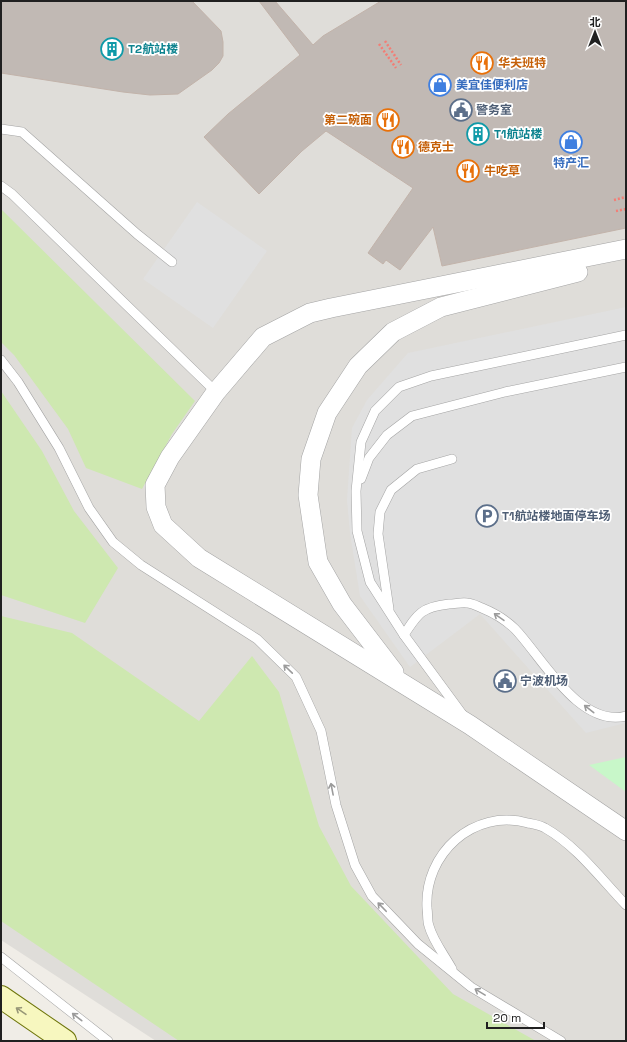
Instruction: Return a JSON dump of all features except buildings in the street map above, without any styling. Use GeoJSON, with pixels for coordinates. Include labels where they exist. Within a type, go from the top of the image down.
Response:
{"type":"FeatureCollection","features":[{"type":"Feature","properties":{"kind":"main road"},"geometry":{"type":"LineString","coordinates":[[1,997],[65,1041]]}},
{"type":"Feature","properties":{"kind":"street"},"geometry":{"type":"LineString","coordinates":[[626,249],[310,313],[263,337],[216,392],[170,457],[155,485],[156,507],[163,525],[199,558],[470,725],[626,831]]}},
{"type":"Feature","properties":{"kind":"street"},"geometry":{"type":"LineString","coordinates":[[400,681],[342,604],[318,562],[308,495],[311,459],[328,413],[358,366],[393,332],[441,306],[572,272],[626,262]]}},
{"type":"Feature","properties":{"kind":"lane"},"geometry":{"type":"LineString","coordinates":[[1,129],[22,132],[137,234],[172,262]]}},
{"type":"Feature","properties":{"kind":"lane"},"geometry":{"type":"LineString","coordinates":[[1,186],[18,200],[216,392]]}},
{"type":"Feature","properties":{"kind":"lane"},"geometry":{"type":"LineString","coordinates":[[470,725],[404,635],[370,582],[357,531],[356,491],[361,442],[375,411],[400,387],[431,376],[626,335]]}},
{"type":"Feature","properties":{"kind":"lane"},"geometry":{"type":"LineString","coordinates":[[1,360],[18,382],[55,442],[89,508],[113,542],[141,565],[257,639],[296,677],[321,731],[336,805],[355,865],[372,896],[418,944],[471,987],[561,1041]]}},
{"type":"Feature","properties":{"kind":"lane"},"geometry":{"type":"LineString","coordinates":[[356,491],[369,458],[387,435],[412,416],[505,392],[626,367]]}},
{"type":"Feature","properties":{"kind":"lane"},"geometry":{"type":"LineString","coordinates":[[389,612],[378,534],[380,512],[391,490],[417,469],[452,459]]}},
{"type":"Feature","properties":{"kind":"lane"},"geometry":{"type":"LineString","coordinates":[[404,635],[417,615],[428,609],[468,602],[496,614],[515,629],[552,676],[594,713],[607,717],[626,716]]}},
{"type":"Feature","properties":{"kind":"lane"},"geometry":{"type":"LineString","coordinates":[[455,974],[429,926],[427,894],[432,872],[444,851],[466,832],[490,822],[515,819],[544,827],[571,847],[626,905]]}},
{"type":"Feature","properties":{"kind":"lane"},"geometry":{"type":"LineString","coordinates":[[1,957],[108,1041]]}},
{"type":"Feature","properties":{"kind":"path"},"geometry":{"type":"LineString","coordinates":[[384,41],[401,65]]}},
{"type":"Feature","properties":{"kind":"path"},"geometry":{"type":"LineString","coordinates":[[379,44],[396,68]]}},
{"type":"Feature","properties":{"kind":"path"},"geometry":{"type":"LineString","coordinates":[[614,200],[626,197]]}},
{"type":"Feature","properties":{"kind":"path"},"geometry":{"type":"LineString","coordinates":[[616,211],[626,209]]}},
{"type":"Feature","properties":{"kind":"shaded area"},"geometry":{"type":"Polygon","coordinates":[[[1,1],[626,1],[626,1041],[156,1041],[1,940],[1,1]]]}},
{"type":"Feature","properties":{"kind":"shaded area"},"geometry":{"type":"Polygon","coordinates":[[[197,202],[267,251],[213,328],[143,279],[197,202]]]}},
{"type":"Feature","properties":{"kind":"shaded area","name":"T1航站楼地面停车场"},"geometry":{"type":"Polygon","coordinates":[[[626,307],[626,723],[586,733],[480,614],[410,667],[360,596],[350,533],[347,500],[352,428],[367,400],[408,353],[626,307]]]}},
{"type":"Feature","properties":{"kind":"green space"},"geometry":{"type":"Polygon","coordinates":[[[1,209],[195,401],[172,434],[142,489],[86,468],[68,429],[14,355],[1,342],[1,209]]]}},
{"type":"Feature","properties":{"kind":"green space"},"geometry":{"type":"Polygon","coordinates":[[[1,391],[42,451],[74,511],[118,568],[85,623],[1,595],[1,391]]]}},
{"type":"Feature","properties":{"kind":"green space"},"geometry":{"type":"Polygon","coordinates":[[[1,616],[72,633],[199,721],[252,656],[279,692],[319,826],[351,886],[453,994],[536,1041],[179,1041],[1,921],[1,616]]]}},
{"type":"Feature","properties":{"kind":"green space"},"geometry":{"type":"Polygon","coordinates":[[[626,757],[626,792],[589,765],[626,757]]]}},
{"type":"Feature","properties":{"kind":"place","name":"T2航站楼"},"geometry":{"type":"Point","coordinates":[112,49]}},
{"type":"Feature","properties":{"kind":"place","name":"华夫班特"},"geometry":{"type":"Point","coordinates":[482,63]}},
{"type":"Feature","properties":{"kind":"place","name":"美宜佳便利店"},"geometry":{"type":"Point","coordinates":[440,85]}},
{"type":"Feature","properties":{"kind":"place","name":"警务室"},"geometry":{"type":"Point","coordinates":[461,110]}},
{"type":"Feature","properties":{"kind":"place","name":"第二碗面"},"geometry":{"type":"Point","coordinates":[388,120]}},
{"type":"Feature","properties":{"kind":"place","name":"T1航站楼"},"geometry":{"type":"Point","coordinates":[478,134]}},
{"type":"Feature","properties":{"kind":"place","name":"特产汇"},"geometry":{"type":"Point","coordinates":[571,142]}},
{"type":"Feature","properties":{"kind":"place","name":"德克士"},"geometry":{"type":"Point","coordinates":[403,147]}},
{"type":"Feature","properties":{"kind":"place","name":"牛吃草"},"geometry":{"type":"Point","coordinates":[468,171]}},
{"type":"Feature","properties":{"kind":"place","name":"T1航站楼地面停车场"},"geometry":{"type":"Point","coordinates":[487,516]}},
{"type":"Feature","properties":{"kind":"place","name":"宁波机场"},"geometry":{"type":"Point","coordinates":[505,681]}}]}
